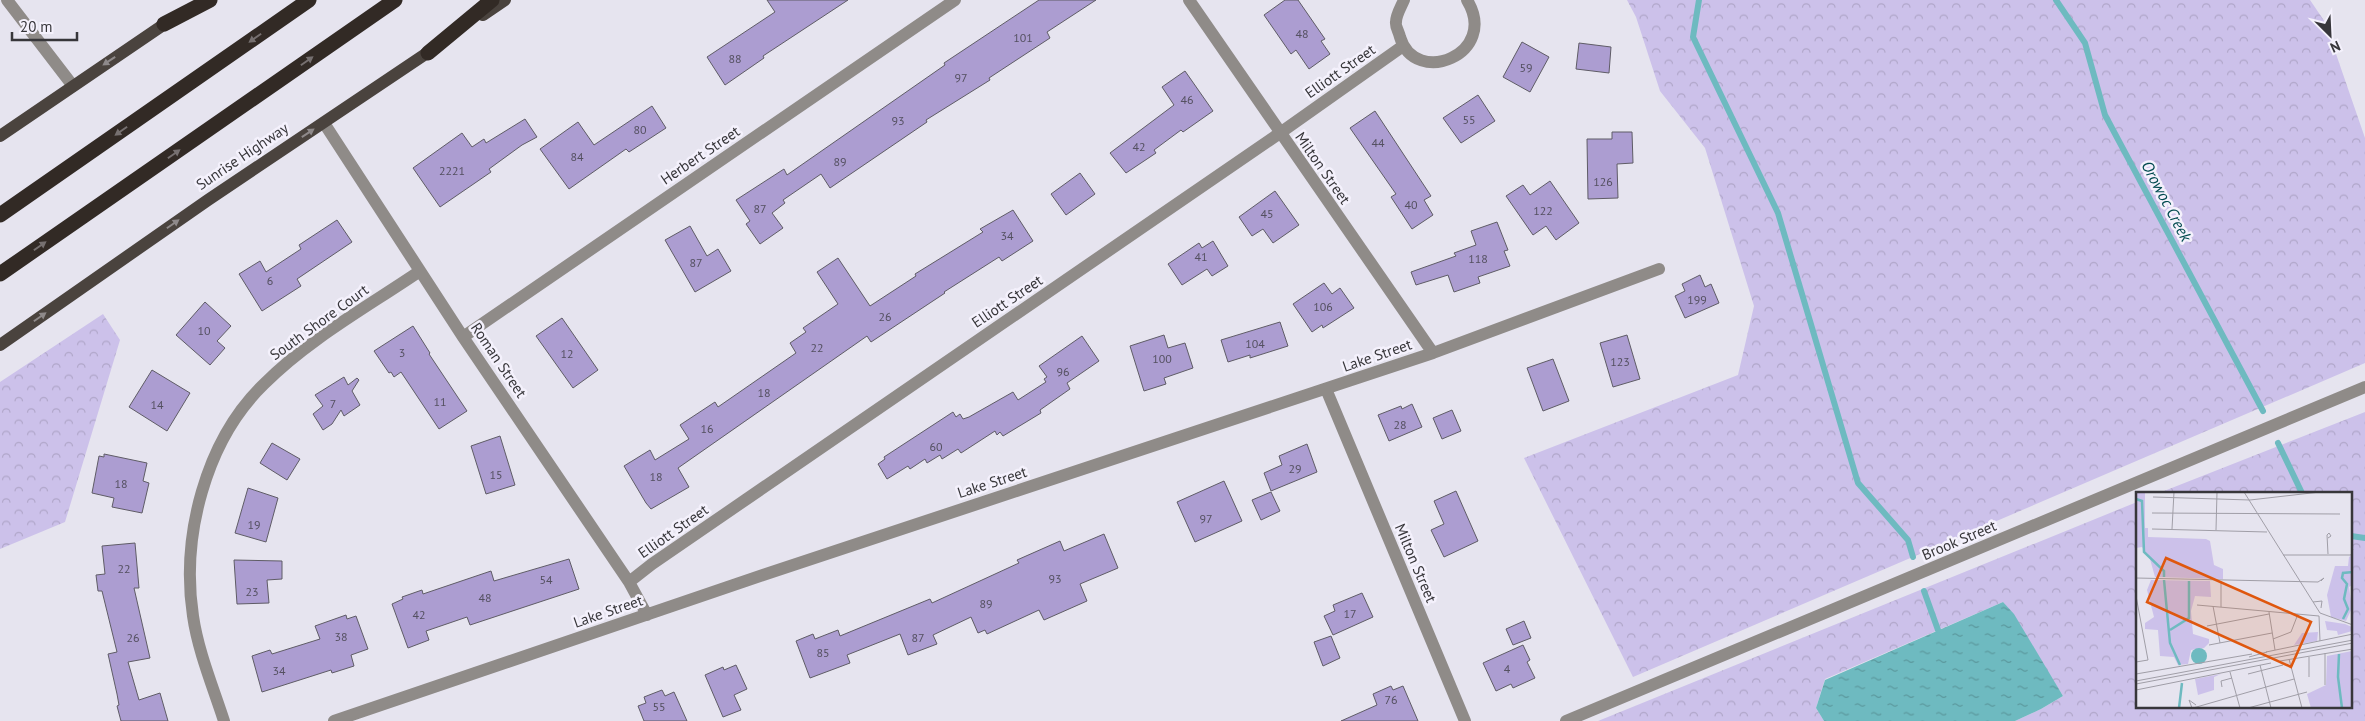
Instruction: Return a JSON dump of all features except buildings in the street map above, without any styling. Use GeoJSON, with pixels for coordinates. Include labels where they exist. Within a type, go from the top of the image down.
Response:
{"type":"FeatureCollection","features":[{"type":"Feature","properties":{"kind":"highway"},"geometry":{"type":"LineString","coordinates":[[164,24],[210,0]]}},
{"type":"Feature","properties":{"kind":"highway"},"geometry":{"type":"LineString","coordinates":[[0,215],[309,0]]}},
{"type":"Feature","properties":{"kind":"highway"},"geometry":{"type":"LineString","coordinates":[[0,274],[395,0]]}},
{"type":"Feature","properties":{"kind":"highway"},"geometry":{"type":"LineString","coordinates":[[428,53],[492,0]]}},
{"type":"Feature","properties":{"kind":"main road"},"geometry":{"type":"LineString","coordinates":[[0,136],[199,0]]}},
{"type":"Feature","properties":{"kind":"main road","name":"Sunrise Highway"},"geometry":{"type":"LineString","coordinates":[[0,345],[208,200],[505,0]]}},
{"type":"Feature","properties":{"kind":"street"},"geometry":{"type":"LineString","coordinates":[[7,0],[73,86]]}},
{"type":"Feature","properties":{"kind":"street","name":"Herbert Street"},"geometry":{"type":"LineString","coordinates":[[463,337],[955,0]]}},
{"type":"Feature","properties":{"kind":"street","name":"Milton Street"},"geometry":{"type":"LineString","coordinates":[[1189,0],[1432,354]]}},
{"type":"Feature","properties":{"kind":"street"},"geometry":{"type":"LineString","coordinates":[[1404,0],[1396,22],[1402,46],[1422,61],[1447,62],[1468,48],[1476,25],[1468,0]]}},
{"type":"Feature","properties":{"kind":"street","name":"Elliott Street"},"geometry":{"type":"LineString","coordinates":[[630,582],[660,559],[1280,134],[1402,46]]}},
{"type":"Feature","properties":{"kind":"street","name":"Roman Street"},"geometry":{"type":"LineString","coordinates":[[324,123],[463,337],[630,582],[647,615]]}},
{"type":"Feature","properties":{"kind":"street","name":"Lake Street"},"geometry":{"type":"LineString","coordinates":[[334,721],[1432,354],[1659,269]]}},
{"type":"Feature","properties":{"kind":"street","name":"South Shore Court"},"geometry":{"type":"LineString","coordinates":[[224,721],[198,638],[190,590],[189,565],[196,517],[212,465],[234,422],[263,385],[298,354],[420,271]]}},
{"type":"Feature","properties":{"kind":"street","name":"Brook Street"},"geometry":{"type":"LineString","coordinates":[[1566,721],[2365,387]]}},
{"type":"Feature","properties":{"kind":"street","name":"Milton Street"},"geometry":{"type":"LineString","coordinates":[[1326,389],[1465,721]]}},
{"type":"Feature","properties":{"kind":"green space"},"geometry":{"type":"Polygon","coordinates":[[[1627,0],[2310,0],[2325,22],[2365,138],[2365,363],[1633,677],[1524,458],[1738,375],[1754,306],[1705,148],[1660,91],[1636,17],[1627,0]]]}},
{"type":"Feature","properties":{"kind":"green space"},"geometry":{"type":"Polygon","coordinates":[[[103,314],[120,340],[65,522],[0,549],[0,382],[103,314]]]}},
{"type":"Feature","properties":{"kind":"green space"},"geometry":{"type":"Polygon","coordinates":[[[2365,412],[2365,721],[2015,721],[2063,696],[2003,602],[1825,679],[1816,708],[1824,721],[1598,721],[2136,502],[2136,708],[2352,708],[2352,492],[2162,492],[2365,412]]]}},
{"type":"Feature","properties":{"kind":"water"},"geometry":{"type":"Polygon","coordinates":[[[2003,602],[2014,614],[2063,696],[2041,709],[2015,721],[1824,721],[1816,708],[1825,680],[2003,602]]]}},
{"type":"Feature","properties":{"kind":"waterway"},"geometry":{"type":"LineString","coordinates":[[1699,0],[1693,37],[1778,213],[1858,483],[1908,540],[1913,557]]}},
{"type":"Feature","properties":{"kind":"waterway","name":"Orowoc Creek"},"geometry":{"type":"LineString","coordinates":[[2056,0],[2085,43],[2105,115],[2263,411]]}},
{"type":"Feature","properties":{"kind":"waterway","name":"Orowoc Creek"},"geometry":{"type":"LineString","coordinates":[[2278,443],[2302,492]]}},
{"type":"Feature","properties":{"kind":"waterway","name":"Orowoc Creek"},"geometry":{"type":"LineString","coordinates":[[2352,536],[2365,538]]}},
{"type":"Feature","properties":{"kind":"waterway"},"geometry":{"type":"LineString","coordinates":[[1924,591],[1938,630]]}}]}
